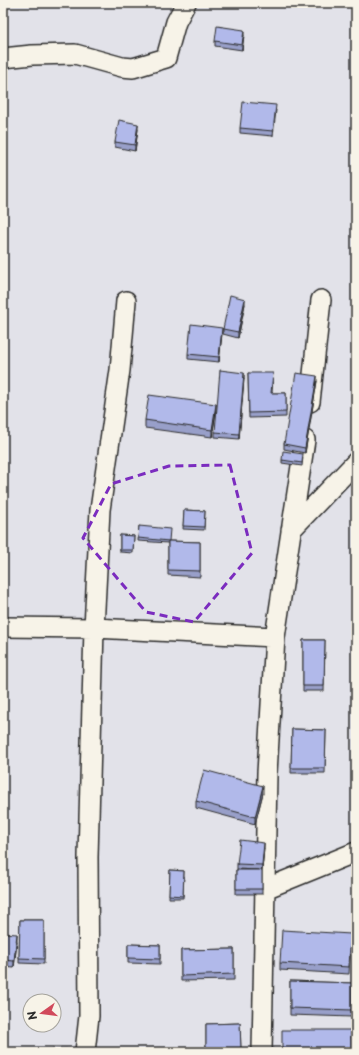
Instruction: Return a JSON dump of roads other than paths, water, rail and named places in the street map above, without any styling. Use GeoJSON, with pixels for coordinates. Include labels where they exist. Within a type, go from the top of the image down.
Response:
{"type":"FeatureCollection","features":[{"type":"Feature","properties":{"kind":"street"},"geometry":{"type":"LineString","coordinates":[[3,58],[32,55],[75,54],[122,67],[133,68],[166,58],[176,22],[186,3]]}},
{"type":"Feature","properties":{"kind":"street"},"geometry":{"type":"LineString","coordinates":[[262,1052],[267,772],[275,637],[308,420],[321,300]]}},
{"type":"Feature","properties":{"kind":"street"},"geometry":{"type":"LineString","coordinates":[[85,1052],[89,1016],[88,857],[94,628],[100,510],[120,370],[126,301]]}},
{"type":"Feature","properties":{"kind":"street"},"geometry":{"type":"LineString","coordinates":[[291,530],[356,462]]}},
{"type":"Feature","properties":{"kind":"street"},"geometry":{"type":"LineString","coordinates":[[3,627],[94,628],[275,637]]}},
{"type":"Feature","properties":{"kind":"street"},"geometry":{"type":"LineString","coordinates":[[265,889],[356,852]]}}]}
